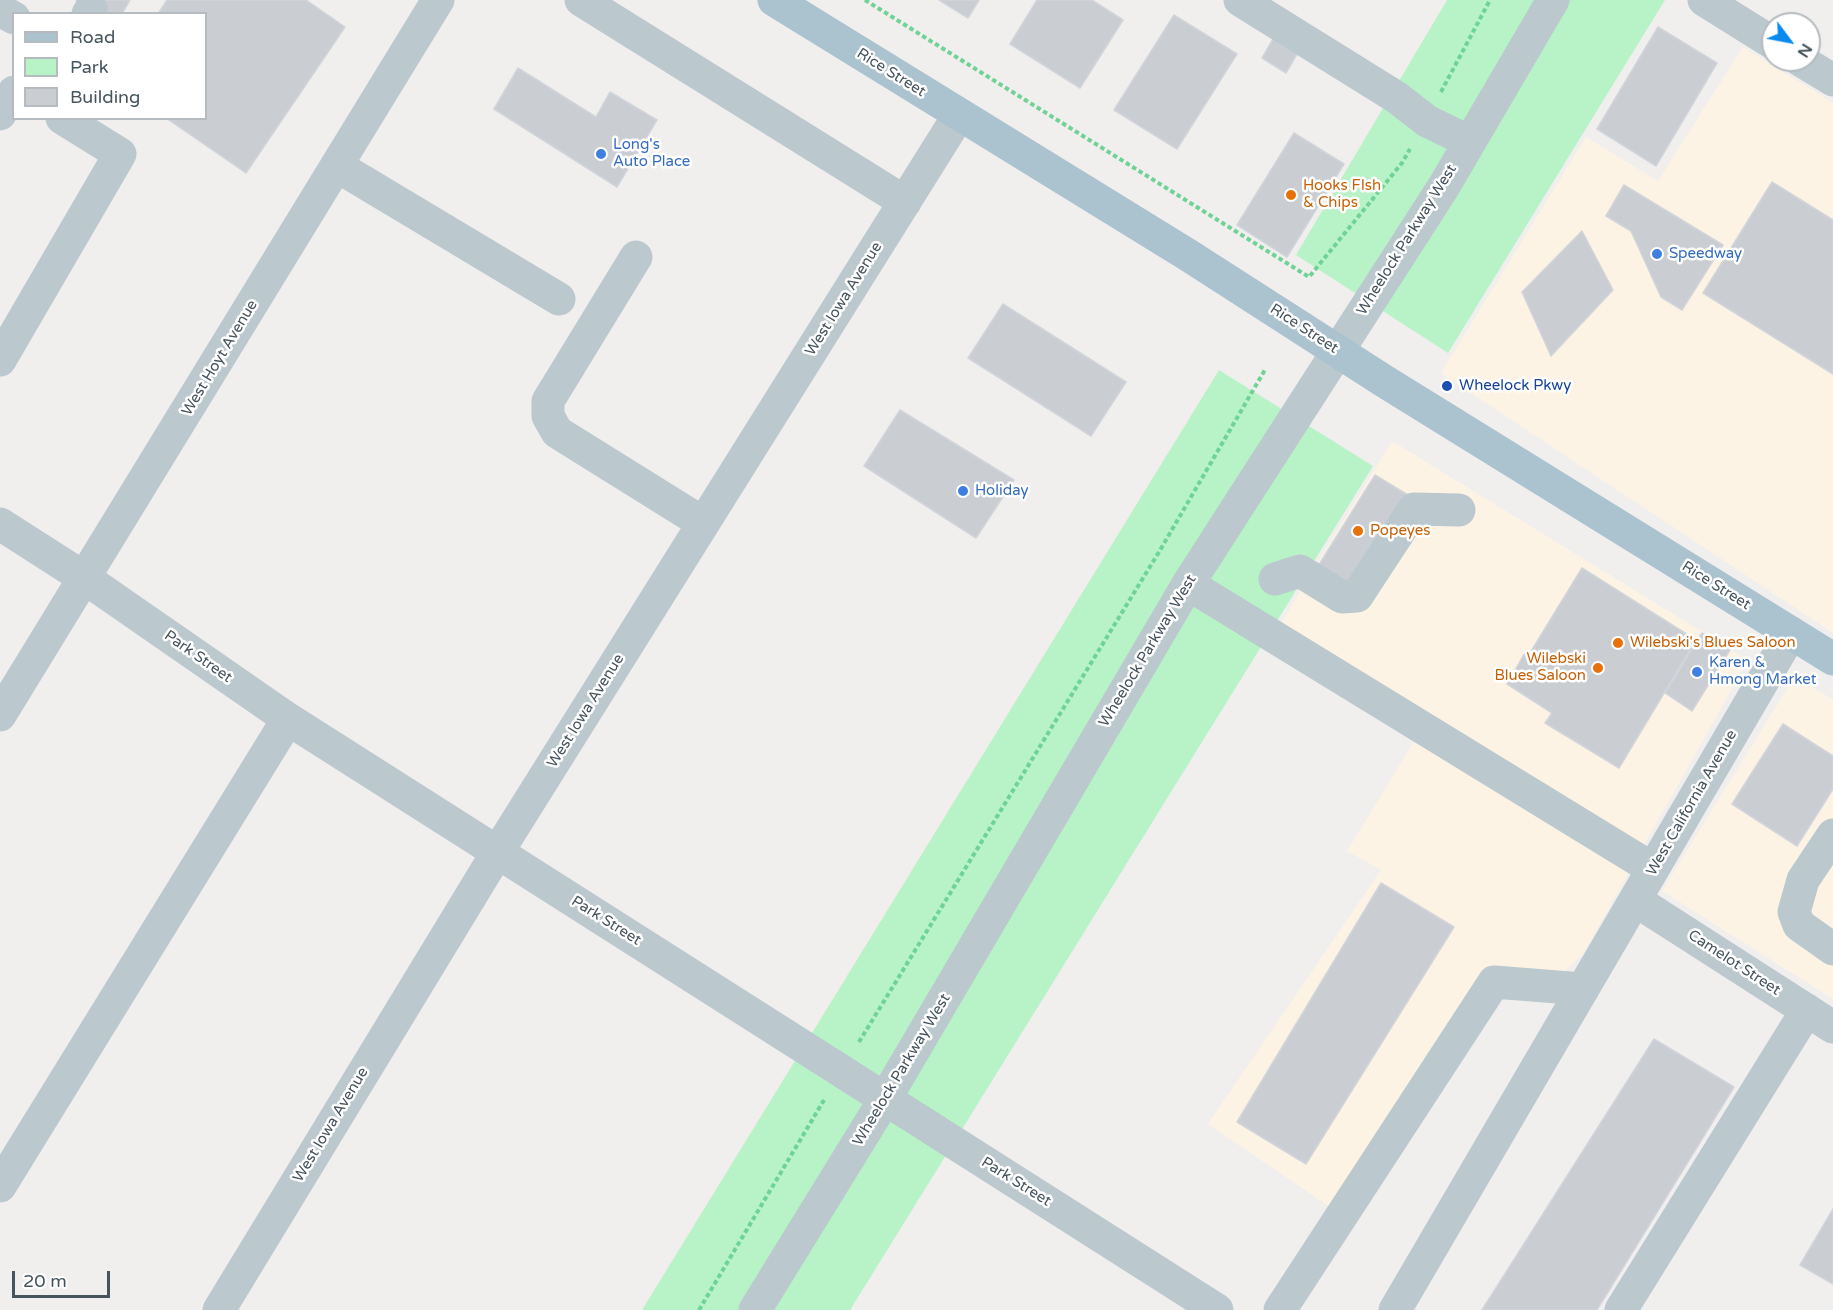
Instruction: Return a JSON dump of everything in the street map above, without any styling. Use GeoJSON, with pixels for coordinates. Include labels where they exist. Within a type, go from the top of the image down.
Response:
{"type":"FeatureCollection","features":[{"type":"Feature","properties":{"kind":"main road","name":"Rice Street"},"geometry":{"type":"LineString","coordinates":[[774,0],[1179,249],[1337,351],[1833,659]]}},
{"type":"Feature","properties":{"kind":"street","name":"West Hoyt Avenue"},"geometry":{"type":"LineString","coordinates":[[0,715],[86,579],[438,0]]}},
{"type":"Feature","properties":{"kind":"street"},"geometry":{"type":"LineString","coordinates":[[581,0],[905,202]]}},
{"type":"Feature","properties":{"kind":"street"},"geometry":{"type":"LineString","coordinates":[[1240,0],[1396,97],[1426,121],[1468,141]]}},
{"type":"Feature","properties":{"kind":"street","name":"Wheelock Parkway West"},"geometry":{"type":"LineString","coordinates":[[755,1310],[885,1099],[1188,584],[1444,186],[1468,141],[1553,0]]}},
{"type":"Feature","properties":{"kind":"street"},"geometry":{"type":"LineString","coordinates":[[1704,0],[1761,36]]}},
{"type":"Feature","properties":{"kind":"street"},"geometry":{"type":"LineString","coordinates":[[1820,72],[1833,80]]}},
{"type":"Feature","properties":{"kind":"street"},"geometry":{"type":"LineString","coordinates":[[0,114],[12,93]]}},
{"type":"Feature","properties":{"kind":"street","name":"West Iowa Avenue"},"geometry":{"type":"LineString","coordinates":[[219,1310],[497,853],[959,115]]}},
{"type":"Feature","properties":{"kind":"street"},"geometry":{"type":"LineString","coordinates":[[0,360],[120,154],[65,120]]}},
{"type":"Feature","properties":{"kind":"street"},"geometry":{"type":"LineString","coordinates":[[337,166],[559,299]]}},
{"type":"Feature","properties":{"kind":"street"},"geometry":{"type":"LineString","coordinates":[[636,257],[548,401],[548,416],[557,432],[703,523]]}},
{"type":"Feature","properties":{"kind":"street"},"geometry":{"type":"LineString","coordinates":[[1275,579],[1300,571],[1342,597],[1357,596],[1414,508],[1459,510]]}},
{"type":"Feature","properties":{"kind":"street","name":"Park Street"},"geometry":{"type":"LineString","coordinates":[[0,524],[86,579],[288,719],[1217,1310]]}},
{"type":"Feature","properties":{"kind":"street"},"geometry":{"type":"LineString","coordinates":[[1188,584],[1653,869]]}},
{"type":"Feature","properties":{"kind":"street","name":"West California Avenue"},"geometry":{"type":"LineString","coordinates":[[1395,1310],[1791,633]]}},
{"type":"Feature","properties":{"kind":"street"},"geometry":{"type":"LineString","coordinates":[[0,1186],[288,719]]}},
{"type":"Feature","properties":{"kind":"street"},"geometry":{"type":"LineString","coordinates":[[1833,835],[1803,880],[1794,912],[1804,930],[1833,949]]}},
{"type":"Feature","properties":{"kind":"street","name":"Camelot Street"},"geometry":{"type":"LineString","coordinates":[[1635,900],[1820,1018]]}},
{"type":"Feature","properties":{"kind":"street"},"geometry":{"type":"LineString","coordinates":[[1280,1310],[1494,981],[1588,981]]}},
{"type":"Feature","properties":{"kind":"street"},"geometry":{"type":"LineString","coordinates":[[1621,1310],[1820,1018]]}},
{"type":"Feature","properties":{"kind":"path"},"geometry":{"type":"LineString","coordinates":[[865,0],[1309,278]]}},
{"type":"Feature","properties":{"kind":"path"},"geometry":{"type":"LineString","coordinates":[[699,1310],[841,1071],[1160,552],[1266,368]]}},
{"type":"Feature","properties":{"kind":"shaded area"},"geometry":{"type":"Polygon","coordinates":[[[1743,47],[1761,58],[1761,72],[1783,72],[1833,103],[1833,633],[1441,373],[1586,137],[1658,181],[1743,47]]]}},
{"type":"Feature","properties":{"kind":"shaded area"},"geometry":{"type":"Polygon","coordinates":[[[1392,441],[1748,660],[1583,954],[1557,978],[1498,969],[1349,1220],[1208,1124],[1381,870],[1347,851],[1417,737],[1265,649],[1392,441]]]}},
{"type":"Feature","properties":{"kind":"shaded area"},"geometry":{"type":"Polygon","coordinates":[[[1795,676],[1833,700],[1833,999],[1662,891],[1795,676]]]}},
{"type":"Feature","properties":{"kind":"green space"},"geometry":{"type":"Polygon","coordinates":[[[1447,0],[1665,0],[1448,353],[1296,255],[1447,0]]]}},
{"type":"Feature","properties":{"kind":"green space"},"geometry":{"type":"Polygon","coordinates":[[[1219,370],[1373,466],[850,1310],[642,1310],[1219,370]]]}},
{"type":"Feature","properties":{"kind":"building"},"geometry":{"type":"Polygon","coordinates":[[[76,0],[130,0],[123,12],[95,12],[76,0]]]}},
{"type":"Feature","properties":{"kind":"building"},"geometry":{"type":"Polygon","coordinates":[[[167,0],[306,0],[345,27],[246,173],[169,120],[207,120],[207,12],[159,12],[167,0]]]}},
{"type":"Feature","properties":{"kind":"building"},"geometry":{"type":"Polygon","coordinates":[[[939,0],[979,0],[968,18],[939,0]]]}},
{"type":"Feature","properties":{"kind":"building"},"geometry":{"type":"Polygon","coordinates":[[[1037,0],[1092,0],[1123,20],[1080,88],[1010,44],[1037,0]]]}},
{"type":"Feature","properties":{"kind":"building"},"geometry":{"type":"Polygon","coordinates":[[[1174,15],[1237,54],[1177,149],[1114,110],[1174,15]]]}},
{"type":"Feature","properties":{"kind":"building"},"geometry":{"type":"Polygon","coordinates":[[[1658,27],[1717,63],[1656,166],[1597,129],[1658,27]]]}},
{"type":"Feature","properties":{"kind":"building"},"geometry":{"type":"Polygon","coordinates":[[[1273,39],[1297,54],[1286,73],[1262,58],[1273,39]]]}},
{"type":"Feature","properties":{"kind":"building","name":"Long's Auto Place"},"geometry":{"type":"Polygon","coordinates":[[[518,68],[596,117],[610,92],[657,120],[617,187],[494,109],[518,68]]]}},
{"type":"Feature","properties":{"kind":"building","name":"Hooks FIsh & Chips"},"geometry":{"type":"Polygon","coordinates":[[[1294,133],[1344,164],[1287,257],[1237,225],[1294,133]]]}},
{"type":"Feature","properties":{"kind":"building"},"geometry":{"type":"Polygon","coordinates":[[[1772,182],[1833,220],[1833,374],[1703,293],[1772,182]]]}},
{"type":"Feature","properties":{"kind":"building"},"geometry":{"type":"Polygon","coordinates":[[[1624,185],[1723,245],[1682,310],[1661,297],[1631,231],[1606,216],[1624,185]]]}},
{"type":"Feature","properties":{"kind":"building"},"geometry":{"type":"Polygon","coordinates":[[[1582,231],[1613,290],[1551,356],[1522,292],[1582,231]]]}},
{"type":"Feature","properties":{"kind":"building"},"geometry":{"type":"Polygon","coordinates":[[[1003,304],[1126,382],[1091,436],[968,358],[1003,304]]]}},
{"type":"Feature","properties":{"kind":"building"},"geometry":{"type":"Polygon","coordinates":[[[900,410],[1014,480],[976,538],[864,466],[900,410]]]}},
{"type":"Feature","properties":{"kind":"building"},"geometry":{"type":"Polygon","coordinates":[[[1375,475],[1408,495],[1347,592],[1315,571],[1375,475]]]}},
{"type":"Feature","properties":{"kind":"building","name":"Wilebski Blues Saloon"},"geometry":{"type":"Polygon","coordinates":[[[1582,568],[1696,640],[1619,768],[1545,723],[1552,713],[1507,684],[1526,651],[1530,653],[1582,568]]]}},
{"type":"Feature","properties":{"kind":"building","name":"Karen & Hmong Market"},"geometry":{"type":"Polygon","coordinates":[[[1702,633],[1730,650],[1692,711],[1665,693],[1702,633]]]}},
{"type":"Feature","properties":{"kind":"building"},"geometry":{"type":"Polygon","coordinates":[[[1783,724],[1833,756],[1833,789],[1797,846],[1732,804],[1783,724]]]}},
{"type":"Feature","properties":{"kind":"building"},"geometry":{"type":"Polygon","coordinates":[[[1381,883],[1454,927],[1306,1164],[1237,1122],[1381,883]]]}},
{"type":"Feature","properties":{"kind":"building"},"geometry":{"type":"Polygon","coordinates":[[[1654,1039],[1734,1087],[1597,1310],[1482,1310],[1654,1039]]]}},
{"type":"Feature","properties":{"kind":"building"},"geometry":{"type":"Polygon","coordinates":[[[1833,1209],[1833,1284],[1800,1265],[1833,1209]]]}},
{"type":"Feature","properties":{"kind":"place","name":"Long's Auto Place"},"geometry":{"type":"Point","coordinates":[601,154]}},
{"type":"Feature","properties":{"kind":"place","name":"Hooks FIsh & Chips"},"geometry":{"type":"Point","coordinates":[1291,195]}},
{"type":"Feature","properties":{"kind":"place","name":"Speedway"},"geometry":{"type":"Point","coordinates":[1657,254]}},
{"type":"Feature","properties":{"kind":"place","name":"Wheelock Pkwy"},"geometry":{"type":"Point","coordinates":[1447,386]}},
{"type":"Feature","properties":{"kind":"place","name":"Holiday"},"geometry":{"type":"Point","coordinates":[963,491]}},
{"type":"Feature","properties":{"kind":"place","name":"Popeyes"},"geometry":{"type":"Point","coordinates":[1358,531]}},
{"type":"Feature","properties":{"kind":"place","name":"Wilebski's Blues Saloon"},"geometry":{"type":"Point","coordinates":[1618,643]}},
{"type":"Feature","properties":{"kind":"place","name":"Wilebski Blues Saloon"},"geometry":{"type":"Point","coordinates":[1598,668]}},
{"type":"Feature","properties":{"kind":"place","name":"Karen & Hmong Market"},"geometry":{"type":"Point","coordinates":[1697,672]}}]}
